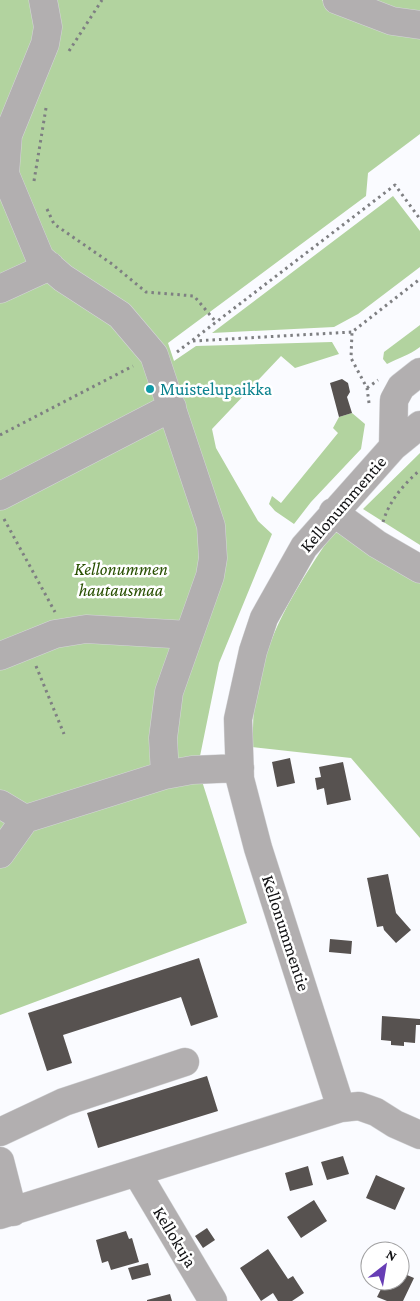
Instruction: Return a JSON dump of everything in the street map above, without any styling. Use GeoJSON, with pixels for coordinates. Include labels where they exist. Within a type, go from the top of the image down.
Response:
{"type":"FeatureCollection","features":[{"type":"Feature","properties":{"kind":"street"},"geometry":{"type":"LineString","coordinates":[[43,0],[48,27],[45,44],[4,140],[5,174],[40,258],[63,278],[120,315],[154,355],[211,526],[213,558],[210,576],[169,692],[166,708],[163,738],[165,775]]}},
{"type":"Feature","properties":{"kind":"street"},"geometry":{"type":"LineString","coordinates":[[337,0],[392,21],[420,25]]}},
{"type":"Feature","properties":{"kind":"street"},"geometry":{"type":"LineString","coordinates":[[0,289],[50,266]]}},
{"type":"Feature","properties":{"kind":"street","name":"Kellonummentie"},"geometry":{"type":"LineString","coordinates":[[393,447],[394,400],[401,387],[420,372]]}},
{"type":"Feature","properties":{"kind":"street"},"geometry":{"type":"LineString","coordinates":[[0,496],[172,407]]}},
{"type":"Feature","properties":{"kind":"street","name":"Kellonummentie"},"geometry":{"type":"LineString","coordinates":[[341,1108],[258,848],[240,779],[238,719],[253,652],[264,618],[304,547],[332,512],[393,447],[420,425]]}},
{"type":"Feature","properties":{"kind":"street"},"geometry":{"type":"LineString","coordinates":[[332,512],[377,544],[420,569]]}},
{"type":"Feature","properties":{"kind":"street"},"geometry":{"type":"LineString","coordinates":[[0,656],[28,644],[66,632],[86,629],[189,635]]}},
{"type":"Feature","properties":{"kind":"street"},"geometry":{"type":"LineString","coordinates":[[0,854],[25,819],[165,775],[192,770],[240,768]]}},
{"type":"Feature","properties":{"kind":"street"},"geometry":{"type":"LineString","coordinates":[[0,804],[25,819]]}},
{"type":"Feature","properties":{"kind":"street"},"geometry":{"type":"LineString","coordinates":[[0,1132],[64,1102],[185,1062]]}},
{"type":"Feature","properties":{"kind":"street"},"geometry":{"type":"LineString","coordinates":[[0,1161],[6,1214],[341,1108],[359,1106],[376,1112],[395,1124],[420,1134]]}},
{"type":"Feature","properties":{"kind":"street","name":"Kellokuja"},"geometry":{"type":"LineString","coordinates":[[137,1173],[213,1301]]}},
{"type":"Feature","properties":{"kind":"path"},"geometry":{"type":"LineString","coordinates":[[67,57],[102,0]]}},
{"type":"Feature","properties":{"kind":"path"},"geometry":{"type":"LineString","coordinates":[[38,190],[34,182],[45,111],[49,102]]}},
{"type":"Feature","properties":{"kind":"path"},"geometry":{"type":"LineString","coordinates":[[420,219],[395,185],[192,341],[352,332],[420,279]]}},
{"type":"Feature","properties":{"kind":"path"},"geometry":{"type":"LineString","coordinates":[[46,207],[54,224],[112,264],[146,292],[194,296],[216,322]]}},
{"type":"Feature","properties":{"kind":"path"},"geometry":{"type":"LineString","coordinates":[[352,332],[351,358],[367,388],[369,406]]}},
{"type":"Feature","properties":{"kind":"path"},"geometry":{"type":"LineString","coordinates":[[0,435],[154,355]]}},
{"type":"Feature","properties":{"kind":"path"},"geometry":{"type":"LineString","coordinates":[[377,544],[386,510],[408,481],[420,470]]}},
{"type":"Feature","properties":{"kind":"path"},"geometry":{"type":"LineString","coordinates":[[0,512],[66,632]]}},
{"type":"Feature","properties":{"kind":"path"},"geometry":{"type":"LineString","coordinates":[[28,644],[64,734]]}},
{"type":"Feature","properties":{"kind":"green space","name":"Kellonummen hautausmaa"},"geometry":{"type":"Polygon","coordinates":[[[0,0],[322,0],[328,5],[420,34],[420,134],[368,173],[366,196],[168,343],[174,361],[196,346],[332,342],[339,354],[295,368],[281,356],[212,429],[216,448],[258,521],[272,534],[219,663],[199,761],[201,778],[247,923],[0,1015],[0,0]]]}},
{"type":"Feature","properties":{"kind":"green space"},"geometry":{"type":"Polygon","coordinates":[[[356,0],[420,0],[420,18],[356,0]]]}},
{"type":"Feature","properties":{"kind":"green space"},"geometry":{"type":"Polygon","coordinates":[[[393,196],[420,231],[420,267],[358,314],[334,327],[212,333],[393,196]]]}},
{"type":"Feature","properties":{"kind":"green space"},"geometry":{"type":"Polygon","coordinates":[[[420,325],[420,347],[387,364],[383,359],[384,352],[420,325]]]}},
{"type":"Feature","properties":{"kind":"green space"},"geometry":{"type":"Polygon","coordinates":[[[352,413],[365,424],[361,449],[311,502],[294,524],[275,511],[269,504],[272,496],[281,503],[338,433],[333,428],[339,417],[352,413]]]}},
{"type":"Feature","properties":{"kind":"green space"},"geometry":{"type":"Polygon","coordinates":[[[420,453],[420,545],[363,509],[420,453]]]}},
{"type":"Feature","properties":{"kind":"green space"},"geometry":{"type":"Polygon","coordinates":[[[334,531],[420,581],[420,838],[351,758],[252,747],[255,693],[270,643],[298,587],[334,531]]]}},
{"type":"Feature","properties":{"kind":"building"},"geometry":{"type":"Polygon","coordinates":[[[342,379],[348,383],[350,392],[347,397],[352,413],[339,417],[330,383],[342,379]]]}},
{"type":"Feature","properties":{"kind":"building"},"geometry":{"type":"Polygon","coordinates":[[[290,758],[295,783],[277,787],[272,762],[290,758]]]}},
{"type":"Feature","properties":{"kind":"building"},"geometry":{"type":"Polygon","coordinates":[[[343,762],[351,800],[327,805],[324,788],[317,790],[315,778],[321,777],[319,767],[343,762]]]}},
{"type":"Feature","properties":{"kind":"building"},"geometry":{"type":"Polygon","coordinates":[[[388,874],[396,913],[411,930],[396,943],[384,930],[383,926],[377,927],[367,878],[388,874]]]}},
{"type":"Feature","properties":{"kind":"building"},"geometry":{"type":"Polygon","coordinates":[[[330,939],[352,941],[351,954],[329,952],[330,939]]]}},
{"type":"Feature","properties":{"kind":"building"},"geometry":{"type":"Polygon","coordinates":[[[199,958],[218,1017],[191,1026],[181,997],[63,1035],[72,1063],[47,1071],[28,1013],[199,958]]]}},
{"type":"Feature","properties":{"kind":"building"},"geometry":{"type":"Polygon","coordinates":[[[382,1016],[420,1019],[420,1025],[416,1025],[415,1043],[404,1042],[404,1046],[391,1045],[391,1041],[381,1040],[382,1016]]]}},
{"type":"Feature","properties":{"kind":"building"},"geometry":{"type":"Polygon","coordinates":[[[207,1076],[218,1111],[98,1148],[87,1113],[207,1076]]]}},
{"type":"Feature","properties":{"kind":"building"},"geometry":{"type":"Polygon","coordinates":[[[343,1156],[349,1174],[327,1180],[321,1162],[343,1156]]]}},
{"type":"Feature","properties":{"kind":"building"},"geometry":{"type":"Polygon","coordinates":[[[308,1166],[313,1185],[290,1191],[285,1173],[308,1166]]]}},
{"type":"Feature","properties":{"kind":"building"},"geometry":{"type":"Polygon","coordinates":[[[376,1175],[405,1188],[395,1210],[366,1198],[376,1175]]]}},
{"type":"Feature","properties":{"kind":"building"},"geometry":{"type":"Polygon","coordinates":[[[314,1200],[327,1221],[301,1238],[287,1217],[314,1200]]]}},
{"type":"Feature","properties":{"kind":"building"},"geometry":{"type":"Polygon","coordinates":[[[207,1228],[215,1240],[203,1248],[195,1236],[207,1228]]]}},
{"type":"Feature","properties":{"kind":"building"},"geometry":{"type":"Polygon","coordinates":[[[126,1231],[129,1239],[132,1238],[139,1262],[111,1270],[108,1261],[102,1263],[96,1240],[126,1231]]]}},
{"type":"Feature","properties":{"kind":"building"},"geometry":{"type":"Polygon","coordinates":[[[268,1249],[288,1279],[293,1276],[304,1293],[292,1301],[278,1301],[273,1293],[261,1301],[240,1268],[268,1249]]]}},
{"type":"Feature","properties":{"kind":"building"},"geometry":{"type":"Polygon","coordinates":[[[148,1263],[151,1275],[132,1280],[128,1268],[148,1263]]]}},
{"type":"Feature","properties":{"kind":"building"},"geometry":{"type":"Polygon","coordinates":[[[410,1276],[414,1278],[410,1286],[410,1276]]]}},
{"type":"Feature","properties":{"kind":"building"},"geometry":{"type":"Polygon","coordinates":[[[380,1291],[408,1291],[403,1301],[387,1301],[377,1297],[380,1291]]]}},
{"type":"Feature","properties":{"kind":"building"},"geometry":{"type":"Polygon","coordinates":[[[170,1294],[172,1301],[147,1301],[147,1300],[170,1294]]]}},
{"type":"Feature","properties":{"kind":"place","name":"Muistelupaikka"},"geometry":{"type":"Point","coordinates":[150,389]}}]}
